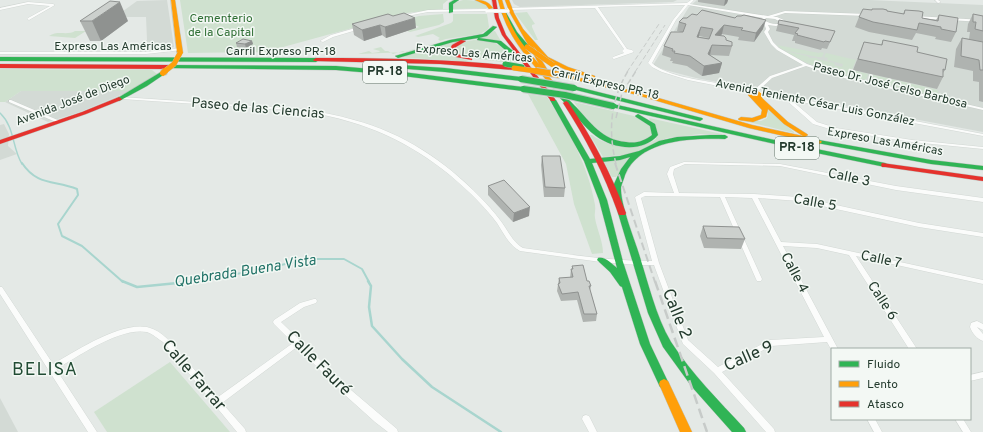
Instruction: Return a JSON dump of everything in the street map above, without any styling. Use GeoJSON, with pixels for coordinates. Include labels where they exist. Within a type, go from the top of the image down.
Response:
{"type":"FeatureCollection","features":[{"type":"Feature","properties":{"kind":"main road"},"geometry":{"type":"LineString","coordinates":[[173,0],[180,51]]}},
{"type":"Feature","properties":{"kind":"main road"},"geometry":{"type":"LineString","coordinates":[[448,11],[446,3],[451,0]]}},
{"type":"Feature","properties":{"kind":"main road"},"geometry":{"type":"LineString","coordinates":[[448,11],[451,3],[458,0]]}},
{"type":"Feature","properties":{"kind":"main road"},"geometry":{"type":"LineString","coordinates":[[477,0],[488,4],[495,27],[502,41],[511,52]]}},
{"type":"Feature","properties":{"kind":"main road"},"geometry":{"type":"LineString","coordinates":[[494,0],[497,18],[502,31],[546,90],[571,129],[588,161],[603,200],[619,262],[645,344],[686,432]]}},
{"type":"Feature","properties":{"kind":"main road"},"geometry":{"type":"LineString","coordinates":[[500,0],[542,53],[555,62],[639,94]]}},
{"type":"Feature","properties":{"kind":"main road"},"geometry":{"type":"LineString","coordinates":[[507,0],[508,29],[562,98],[585,131],[600,160],[622,212],[639,263],[652,311],[666,342],[681,364],[740,432]]}},
{"type":"Feature","properties":{"kind":"main road"},"geometry":{"type":"LineString","coordinates":[[508,10],[515,33],[527,47],[553,65],[615,85]]}},
{"type":"Feature","properties":{"kind":"main road"},"geometry":{"type":"LineString","coordinates":[[331,60],[400,56],[452,41],[485,36],[495,27]]}},
{"type":"Feature","properties":{"kind":"main road"},"geometry":{"type":"LineString","coordinates":[[523,30],[550,81]]}},
{"type":"Feature","properties":{"kind":"main road"},"geometry":{"type":"LineString","coordinates":[[485,39],[499,42],[534,75],[505,64],[460,57],[453,52],[453,48],[458,43],[468,40],[485,39]]}},
{"type":"Feature","properties":{"kind":"main road","name":"Avenida José de Diego"},"geometry":{"type":"LineString","coordinates":[[1,142],[122,98],[144,86],[163,73],[174,64],[180,51]]}},
{"type":"Feature","properties":{"kind":"main road","name":"Expreso Las Américas"},"geometry":{"type":"LineString","coordinates":[[0,59],[436,61],[514,68],[534,75],[561,76],[639,94],[752,127],[823,143],[931,162],[983,168]]}},
{"type":"Feature","properties":{"kind":"main road","name":"Carril Expreso PR-18"},"geometry":{"type":"LineString","coordinates":[[0,63],[367,65],[439,69],[521,79],[574,88],[768,136],[832,150],[894,162],[983,173]]}},
{"type":"Feature","properties":{"kind":"main road"},"geometry":{"type":"LineString","coordinates":[[367,65],[442,66],[534,75]]}},
{"type":"Feature","properties":{"kind":"main road","name":"Expreso Las Américas"},"geometry":{"type":"LineString","coordinates":[[0,66],[336,68],[395,73],[524,88],[614,106],[775,143],[903,168],[983,179]]}},
{"type":"Feature","properties":{"kind":"main road"},"geometry":{"type":"LineString","coordinates":[[696,111],[743,120],[758,119],[764,116],[765,110],[751,95],[751,92],[755,91],[759,98],[793,129],[823,143]]}},
{"type":"Feature","properties":{"kind":"main road"},"geometry":{"type":"LineString","coordinates":[[562,98],[571,104],[595,134],[605,140],[624,145],[636,145],[647,142],[655,135],[655,128],[650,122],[614,106]]}},
{"type":"Feature","properties":{"kind":"main road"},"geometry":{"type":"LineString","coordinates":[[588,161],[620,158],[641,152],[655,144],[693,136],[715,136],[775,143]]}},
{"type":"Feature","properties":{"kind":"main road"},"geometry":{"type":"LineString","coordinates":[[622,212],[618,187],[620,180],[626,168],[641,152]]}},
{"type":"Feature","properties":{"kind":"main road"},"geometry":{"type":"LineString","coordinates":[[600,260],[613,270],[628,291]]}},
{"type":"Feature","properties":{"kind":"street"},"geometry":{"type":"LineString","coordinates":[[681,0],[687,4],[778,25]]}},
{"type":"Feature","properties":{"kind":"street"},"geometry":{"type":"LineString","coordinates":[[397,18],[417,12],[489,7],[508,10],[679,6],[687,4],[693,0]]}},
{"type":"Feature","properties":{"kind":"street"},"geometry":{"type":"LineString","coordinates":[[0,9],[27,1],[53,5],[30,19]]}},
{"type":"Feature","properties":{"kind":"street"},"geometry":{"type":"LineString","coordinates":[[687,4],[780,19],[784,23],[768,29]]}},
{"type":"Feature","properties":{"kind":"street","name":"Avenida Teniente César Luis González"},"geometry":{"type":"LineString","coordinates":[[687,4],[650,63],[652,65],[689,79],[983,135]]}},
{"type":"Feature","properties":{"kind":"street"},"geometry":{"type":"LineString","coordinates":[[596,7],[626,52],[614,58]]}},
{"type":"Feature","properties":{"kind":"street"},"geometry":{"type":"LineString","coordinates":[[764,22],[762,18],[792,12],[874,15]]}},
{"type":"Feature","properties":{"kind":"street"},"geometry":{"type":"LineString","coordinates":[[780,14],[780,19]]}},
{"type":"Feature","properties":{"kind":"street"},"geometry":{"type":"LineString","coordinates":[[912,17],[983,21]]}},
{"type":"Feature","properties":{"kind":"street","name":"Paseo Dr. José Celso Barbosa"},"geometry":{"type":"LineString","coordinates":[[764,22],[768,29],[766,32],[772,43],[778,49],[806,65],[836,75],[983,109]]}},
{"type":"Feature","properties":{"kind":"street"},"geometry":{"type":"LineString","coordinates":[[322,41],[366,26]]}},
{"type":"Feature","properties":{"kind":"street"},"geometry":{"type":"LineString","coordinates":[[331,38],[361,30]]}},
{"type":"Feature","properties":{"kind":"street"},"geometry":{"type":"LineString","coordinates":[[0,53],[146,53],[180,51]]}},
{"type":"Feature","properties":{"kind":"street"},"geometry":{"type":"LineString","coordinates":[[755,91],[772,77],[806,65]]}},
{"type":"Feature","properties":{"kind":"street","name":"Paseo de las Ciencias"},"geometry":{"type":"LineString","coordinates":[[122,98],[303,110],[331,115],[375,127],[399,137],[440,164],[478,198],[517,248],[529,252],[600,260],[656,263]]}},
{"type":"Feature","properties":{"kind":"street"},"geometry":{"type":"LineString","coordinates":[[787,98],[815,123],[836,129],[912,142],[983,148]]}},
{"type":"Feature","properties":{"kind":"street"},"geometry":{"type":"LineString","coordinates":[[10,101],[58,121]]}},
{"type":"Feature","properties":{"kind":"street","name":"Calle 3"},"geometry":{"type":"LineString","coordinates":[[677,195],[670,174],[672,168],[684,163],[691,163],[780,165],[896,188],[983,200]]}},
{"type":"Feature","properties":{"kind":"street","name":"Calle 5"},"geometry":{"type":"LineString","coordinates":[[644,194],[754,196],[800,199],[919,225],[983,235]]}},
{"type":"Feature","properties":{"kind":"street","name":"Calle 2"},"geometry":{"type":"LineString","coordinates":[[644,194],[638,196],[656,263],[685,342],[717,371],[771,432]]}},
{"type":"Feature","properties":{"kind":"street"},"geometry":{"type":"LineString","coordinates":[[722,196],[759,279]]}},
{"type":"Feature","properties":{"kind":"street","name":"Calle 4"},"geometry":{"type":"LineString","coordinates":[[754,196],[834,348]]}},
{"type":"Feature","properties":{"kind":"street","name":"Calle 7"},"geometry":{"type":"LineString","coordinates":[[779,244],[817,246],[983,282]]}},
{"type":"Feature","properties":{"kind":"street","name":"Calle 6"},"geometry":{"type":"LineString","coordinates":[[851,254],[912,348]]}},
{"type":"Feature","properties":{"kind":"street"},"geometry":{"type":"LineString","coordinates":[[0,289],[93,432]]}},
{"type":"Feature","properties":{"kind":"street","name":"Calle Fauré"},"geometry":{"type":"LineString","coordinates":[[314,301],[302,305],[276,322],[351,397],[394,432]]}},
{"type":"Feature","properties":{"kind":"street"},"geometry":{"type":"LineString","coordinates":[[983,327],[977,324],[973,325],[972,327],[983,338]]}},
{"type":"Feature","properties":{"kind":"street","name":"Calle Farrar"},"geometry":{"type":"LineString","coordinates":[[52,368],[113,335],[131,330],[149,330],[165,340],[242,432]]}},
{"type":"Feature","properties":{"kind":"street","name":"Calle 9"},"geometry":{"type":"LineString","coordinates":[[717,371],[770,343],[829,339]]}},
{"type":"Feature","properties":{"kind":"street"},"geometry":{"type":"LineString","coordinates":[[217,402],[298,343]]}},
{"type":"Feature","properties":{"kind":"street"},"geometry":{"type":"LineString","coordinates":[[971,378],[983,375]]}},
{"type":"Feature","properties":{"kind":"street"},"geometry":{"type":"LineString","coordinates":[[586,419],[593,432]]}},
{"type":"Feature","properties":{"kind":"street"},"geometry":{"type":"LineString","coordinates":[[872,420],[878,432]]}},
{"type":"Feature","properties":{"kind":"street"},"geometry":{"type":"LineString","coordinates":[[960,420],[967,432]]}},
{"type":"Feature","properties":{"kind":"shaded area"},"geometry":{"type":"Polygon","coordinates":[[[167,0],[174,47],[167,50],[132,52],[147,40],[146,17],[115,17],[137,1],[167,0]]]}},
{"type":"Feature","properties":{"kind":"shaded area"},"geometry":{"type":"Polygon","coordinates":[[[512,0],[677,0],[673,2],[520,7],[514,4],[512,0]]]}},
{"type":"Feature","properties":{"kind":"shaded area"},"geometry":{"type":"Polygon","coordinates":[[[697,0],[869,0],[983,5],[983,132],[696,78],[665,70],[653,65],[689,7],[697,0]]]}},
{"type":"Feature","properties":{"kind":"shaded area"},"geometry":{"type":"Polygon","coordinates":[[[21,91],[130,91],[80,112],[48,122],[5,102],[21,91]]]}},
{"type":"Feature","properties":{"kind":"shaded area"},"geometry":{"type":"Polygon","coordinates":[[[4,124],[9,134],[8,146],[17,154],[0,160],[0,125],[4,124]]]}},
{"type":"Feature","properties":{"kind":"shaded area"},"geometry":{"type":"Polygon","coordinates":[[[0,398],[18,432],[0,432],[0,398]]]}},
{"type":"Feature","properties":{"kind":"green space","name":"Cementerio de la Capital"},"geometry":{"type":"Polygon","coordinates":[[[180,0],[448,0],[443,4],[443,9],[407,13],[265,52],[188,53],[180,0]]]}},
{"type":"Feature","properties":{"kind":"green space"},"geometry":{"type":"Polygon","coordinates":[[[463,0],[474,0],[483,3],[488,8],[452,9],[453,3],[463,0]]]}},
{"type":"Feature","properties":{"kind":"green space"},"geometry":{"type":"Polygon","coordinates":[[[527,12],[535,24],[532,25],[532,27],[538,40],[535,40],[515,13],[527,12]]]}},
{"type":"Feature","properties":{"kind":"green space"},"geometry":{"type":"Polygon","coordinates":[[[443,14],[444,22],[439,25],[410,32],[407,31],[419,27],[405,20],[419,16],[443,14]]]}},
{"type":"Feature","properties":{"kind":"green space"},"geometry":{"type":"Polygon","coordinates":[[[453,14],[487,14],[489,27],[487,30],[480,34],[440,41],[438,39],[440,38],[433,34],[418,37],[415,36],[451,23],[453,21],[453,14]]]}},
{"type":"Feature","properties":{"kind":"green space"},"geometry":{"type":"Polygon","coordinates":[[[75,31],[86,31],[75,38],[49,36],[56,33],[69,33],[75,31]]]}},
{"type":"Feature","properties":{"kind":"green space"},"geometry":{"type":"Polygon","coordinates":[[[494,31],[502,43],[471,39],[453,45],[456,57],[472,62],[397,57],[412,54],[452,41],[486,36],[494,31]]]}},
{"type":"Feature","properties":{"kind":"green space"},"geometry":{"type":"Polygon","coordinates":[[[474,40],[489,41],[494,43],[504,49],[518,64],[471,58],[457,53],[455,49],[461,43],[474,40]]]}},
{"type":"Feature","properties":{"kind":"green space"},"geometry":{"type":"Polygon","coordinates":[[[440,41],[407,52],[405,52],[440,41]]]}},
{"type":"Feature","properties":{"kind":"green space"},"geometry":{"type":"Polygon","coordinates":[[[777,45],[824,53],[822,57],[818,57],[783,50],[777,45]]]}},
{"type":"Feature","properties":{"kind":"green space"},"geometry":{"type":"Polygon","coordinates":[[[381,47],[385,51],[391,53],[358,54],[369,51],[372,53],[379,52],[380,51],[373,49],[381,47]]]}},
{"type":"Feature","properties":{"kind":"green space"},"geometry":{"type":"Polygon","coordinates":[[[785,51],[835,63],[834,65],[842,67],[843,64],[827,60],[828,58],[824,57],[826,53],[856,60],[852,70],[868,74],[866,80],[834,72],[814,66],[785,51]]]}},
{"type":"Feature","properties":{"kind":"green space"},"geometry":{"type":"Polygon","coordinates":[[[0,69],[152,70],[157,74],[130,91],[21,91],[5,102],[0,102],[0,69]]]}},
{"type":"Feature","properties":{"kind":"green space"},"geometry":{"type":"Polygon","coordinates":[[[870,74],[938,90],[938,93],[947,95],[949,99],[868,81],[870,74]]]}},
{"type":"Feature","properties":{"kind":"green space"},"geometry":{"type":"Polygon","coordinates":[[[528,94],[547,97],[577,149],[592,190],[595,218],[603,253],[592,254],[574,204],[566,164],[528,94]]]}},
{"type":"Feature","properties":{"kind":"green space"},"geometry":{"type":"Polygon","coordinates":[[[574,102],[643,119],[652,127],[652,134],[645,140],[629,144],[605,139],[588,124],[574,102]]]}},
{"type":"Feature","properties":{"kind":"green space"},"geometry":{"type":"Polygon","coordinates":[[[767,109],[794,133],[745,121],[761,121],[767,118],[767,109]]]}},
{"type":"Feature","properties":{"kind":"green space"},"geometry":{"type":"Polygon","coordinates":[[[649,118],[722,135],[700,134],[667,138],[631,154],[603,157],[590,135],[607,143],[624,147],[641,146],[656,139],[649,118]]]}},
{"type":"Feature","properties":{"kind":"green space"},"geometry":{"type":"Polygon","coordinates":[[[629,158],[616,177],[612,177],[604,162],[629,158]]]}},
{"type":"Feature","properties":{"kind":"green space"},"geometry":{"type":"Polygon","coordinates":[[[170,362],[230,432],[107,432],[94,412],[170,362]]]}},
{"type":"Feature","properties":{"kind":"building"},"geometry":{"type":"Polygon","coordinates":[[[110,1],[120,2],[92,21],[80,21],[110,1]]]}},
{"type":"Feature","properties":{"kind":"building"},"geometry":{"type":"Polygon","coordinates":[[[863,9],[883,9],[904,14],[905,10],[919,11],[923,12],[922,18],[938,21],[939,15],[958,18],[956,32],[941,29],[941,27],[919,23],[917,30],[873,22],[859,17],[863,9]]]}},
{"type":"Feature","properties":{"kind":"building"},"geometry":{"type":"Polygon","coordinates":[[[702,10],[735,18],[737,16],[744,15],[766,20],[756,33],[741,30],[743,28],[724,25],[715,35],[724,36],[726,40],[732,42],[732,46],[712,45],[708,54],[722,63],[704,66],[690,56],[674,53],[675,51],[672,51],[673,49],[664,46],[671,32],[683,32],[686,24],[679,22],[683,18],[687,18],[692,14],[697,15],[702,10]],[[701,27],[697,37],[709,39],[713,29],[701,27]]]}},
{"type":"Feature","properties":{"kind":"building"},"geometry":{"type":"Polygon","coordinates":[[[404,13],[415,18],[385,27],[380,25],[362,30],[352,24],[388,14],[393,16],[404,13]]]}},
{"type":"Feature","properties":{"kind":"building"},"geometry":{"type":"Polygon","coordinates":[[[973,14],[983,16],[983,31],[975,29],[976,22],[973,22],[973,14]]]}},
{"type":"Feature","properties":{"kind":"building"},"geometry":{"type":"Polygon","coordinates":[[[779,20],[835,31],[830,42],[824,42],[797,35],[798,34],[795,33],[799,28],[778,24],[779,20]]]}},
{"type":"Feature","properties":{"kind":"building"},"geometry":{"type":"Polygon","coordinates":[[[962,38],[983,42],[983,70],[980,70],[979,60],[961,56],[962,38]]]}},
{"type":"Feature","properties":{"kind":"building"},"geometry":{"type":"Polygon","coordinates":[[[243,39],[252,41],[245,44],[236,43],[243,39]]]}},
{"type":"Feature","properties":{"kind":"building"},"geometry":{"type":"Polygon","coordinates":[[[883,40],[918,47],[917,52],[947,59],[945,70],[943,69],[943,77],[858,59],[864,42],[882,45],[883,40]]]}},
{"type":"Feature","properties":{"kind":"building"},"geometry":{"type":"Polygon","coordinates":[[[542,156],[560,156],[565,188],[545,187],[542,156]]]}},
{"type":"Feature","properties":{"kind":"building"},"geometry":{"type":"Polygon","coordinates":[[[504,180],[530,207],[514,213],[488,186],[504,180]]]}},
{"type":"Feature","properties":{"kind":"building"},"geometry":{"type":"Polygon","coordinates":[[[703,226],[739,227],[745,239],[707,238],[703,226]]]}},
{"type":"Feature","properties":{"kind":"building"},"geometry":{"type":"Polygon","coordinates":[[[583,265],[587,281],[589,281],[591,286],[589,286],[597,314],[584,314],[578,292],[562,294],[558,284],[560,283],[559,278],[573,277],[571,269],[573,269],[572,266],[583,265]]]}},
{"type":"Feature","properties":{"kind":"waterway","name":"Quebrada Buena Vista"},"geometry":{"type":"LineString","coordinates":[[0,113],[11,131],[16,151],[22,164]]}},
{"type":"Feature","properties":{"kind":"waterway","name":"Quebrada Buena Vista"},"geometry":{"type":"LineString","coordinates":[[22,163],[34,176],[40,179],[77,189],[78,195],[58,224],[62,236],[82,246],[123,282]]}},
{"type":"Feature","properties":{"kind":"waterway","name":"Quebrada Buena Vista"},"geometry":{"type":"LineString","coordinates":[[190,282],[207,280],[310,259],[344,259],[362,269],[369,282]]}},
{"type":"Feature","properties":{"kind":"waterway","name":"Quebrada Buena Vista"},"geometry":{"type":"LineString","coordinates":[[122,281],[137,287],[190,282]]}},
{"type":"Feature","properties":{"kind":"waterway","name":"Quebrada Buena Vista"},"geometry":{"type":"LineString","coordinates":[[190,282],[198,281]]}},
{"type":"Feature","properties":{"kind":"waterway","name":"Quebrada Buena Vista"},"geometry":{"type":"LineString","coordinates":[[368,281],[371,286],[369,307],[372,326],[402,359],[432,387],[501,432]]}},
{"type":"Feature","properties":{"kind":"railway"},"geometry":{"type":"LineString","coordinates":[[627,72],[659,24]]}},
{"type":"Feature","properties":{"kind":"railway"},"geometry":{"type":"LineString","coordinates":[[635,72],[665,25]]}},
{"type":"Feature","properties":{"kind":"railway"},"geometry":{"type":"LineString","coordinates":[[616,164],[613,152],[612,116],[617,94],[628,71]]}},
{"type":"Feature","properties":{"kind":"railway"},"geometry":{"type":"LineString","coordinates":[[616,118],[622,93],[636,71]]}},
{"type":"Feature","properties":{"kind":"railway"},"geometry":{"type":"LineString","coordinates":[[615,163],[655,282]]}},
{"type":"Feature","properties":{"kind":"railway"},"geometry":{"type":"LineString","coordinates":[[655,281],[707,432]]}},
{"type":"Feature","properties":{"kind":"traffic: fast"},"geometry":{"type":"LineString","coordinates":[[451,12],[451,3],[457,0]]}},
{"type":"Feature","properties":{"kind":"traffic: fast"},"geometry":{"type":"LineString","coordinates":[[502,10],[515,33],[527,47]]}},
{"type":"Feature","properties":{"kind":"traffic: fast"},"geometry":{"type":"LineString","coordinates":[[398,56],[452,41],[485,35],[495,27]]}},
{"type":"Feature","properties":{"kind":"traffic: fast"},"geometry":{"type":"LineString","coordinates":[[479,39],[499,42],[511,52]]}},
{"type":"Feature","properties":{"kind":"traffic: fast"},"geometry":{"type":"LineString","coordinates":[[0,59],[316,60]]}},
{"type":"Feature","properties":{"kind":"traffic: fast"},"geometry":{"type":"LineString","coordinates":[[505,64],[522,67]]}},
{"type":"Feature","properties":{"kind":"traffic: fast"},"geometry":{"type":"LineString","coordinates":[[385,66],[445,70],[521,79]]}},
{"type":"Feature","properties":{"kind":"traffic: fast"},"geometry":{"type":"LineString","coordinates":[[168,67],[336,68],[395,73],[523,89]]}},
{"type":"Feature","properties":{"kind":"traffic: fast"},"geometry":{"type":"LineString","coordinates":[[119,99],[163,73]]}},
{"type":"Feature","properties":{"kind":"traffic: fast"},"geometry":{"type":"LineString","coordinates":[[521,79],[574,88]]}},
{"type":"Feature","properties":{"kind":"traffic: fast"},"geometry":{"type":"LineString","coordinates":[[574,88],[700,119]]}},
{"type":"Feature","properties":{"kind":"traffic: fast"},"geometry":{"type":"LineString","coordinates":[[523,89],[565,95],[613,106]]}},
{"type":"Feature","properties":{"kind":"traffic: fast"},"geometry":{"type":"LineString","coordinates":[[562,97],[599,135],[617,144],[640,144],[650,140],[655,135],[653,125],[638,116]]}},
{"type":"Feature","properties":{"kind":"traffic: fast"},"geometry":{"type":"LineString","coordinates":[[553,100],[588,161],[603,200],[619,262],[645,344],[664,384]]}},
{"type":"Feature","properties":{"kind":"traffic: fast"},"geometry":{"type":"LineString","coordinates":[[613,106],[885,165]]}},
{"type":"Feature","properties":{"kind":"traffic: fast"},"geometry":{"type":"LineString","coordinates":[[622,212],[618,194],[618,184],[624,169],[634,157],[661,143],[677,139],[694,137],[725,137]]}},
{"type":"Feature","properties":{"kind":"traffic: fast"},"geometry":{"type":"LineString","coordinates":[[819,142],[931,162],[983,168]]}},
{"type":"Feature","properties":{"kind":"traffic: fast"},"geometry":{"type":"LineString","coordinates":[[588,161],[620,158],[639,153]]}},
{"type":"Feature","properties":{"kind":"traffic: fast"},"geometry":{"type":"LineString","coordinates":[[622,213],[653,313],[667,344],[696,384],[740,432]]}},
{"type":"Feature","properties":{"kind":"traffic: fast"},"geometry":{"type":"LineString","coordinates":[[601,260],[613,270],[623,284]]}},
{"type":"Feature","properties":{"kind":"traffic: slow"},"geometry":{"type":"LineString","coordinates":[[173,0],[180,53]]}},
{"type":"Feature","properties":{"kind":"traffic: slow"},"geometry":{"type":"LineString","coordinates":[[477,0],[488,4],[491,8]]}},
{"type":"Feature","properties":{"kind":"traffic: slow"},"geometry":{"type":"LineString","coordinates":[[500,0],[504,14],[515,37],[529,57],[555,87]]}},
{"type":"Feature","properties":{"kind":"traffic: slow"},"geometry":{"type":"LineString","coordinates":[[507,0],[512,13],[544,69]]}},
{"type":"Feature","properties":{"kind":"traffic: slow"},"geometry":{"type":"LineString","coordinates":[[523,30],[546,58],[566,68],[593,77]]}},
{"type":"Feature","properties":{"kind":"traffic: slow"},"geometry":{"type":"LineString","coordinates":[[527,47],[553,65]]}},
{"type":"Feature","properties":{"kind":"traffic: slow"},"geometry":{"type":"LineString","coordinates":[[163,73],[174,64],[180,53]]}},
{"type":"Feature","properties":{"kind":"traffic: slow"},"geometry":{"type":"LineString","coordinates":[[514,68],[561,75]]}},
{"type":"Feature","properties":{"kind":"traffic: slow"},"geometry":{"type":"LineString","coordinates":[[561,75],[639,94],[751,127],[819,142]]}},
{"type":"Feature","properties":{"kind":"traffic: slow"},"geometry":{"type":"LineString","coordinates":[[741,119],[753,120],[764,116],[765,110],[751,95],[751,93],[755,91],[759,94],[759,98],[786,123],[805,135]]}},
{"type":"Feature","properties":{"kind":"traffic: slow"},"geometry":{"type":"LineString","coordinates":[[664,384],[686,432]]}},
{"type":"Feature","properties":{"kind":"traffic: jam"},"geometry":{"type":"LineString","coordinates":[[494,0],[497,18],[504,35],[553,100]]}},
{"type":"Feature","properties":{"kind":"traffic: jam"},"geometry":{"type":"LineString","coordinates":[[463,41],[454,46],[452,51],[458,56],[470,59]]}},
{"type":"Feature","properties":{"kind":"traffic: jam"},"geometry":{"type":"LineString","coordinates":[[316,60],[440,62],[514,68]]}},
{"type":"Feature","properties":{"kind":"traffic: jam"},"geometry":{"type":"LineString","coordinates":[[0,66],[168,67]]}},
{"type":"Feature","properties":{"kind":"traffic: jam"},"geometry":{"type":"LineString","coordinates":[[0,142],[84,113],[119,99]]}},
{"type":"Feature","properties":{"kind":"traffic: jam"},"geometry":{"type":"LineString","coordinates":[[566,103],[598,156],[622,213]]}},
{"type":"Feature","properties":{"kind":"traffic: jam"},"geometry":{"type":"LineString","coordinates":[[885,165],[983,179]]}},
{"type":"Feature","properties":{"kind":"district","name":"BELISA"},"geometry":{"type":"Point","coordinates":[45,370]}}]}
